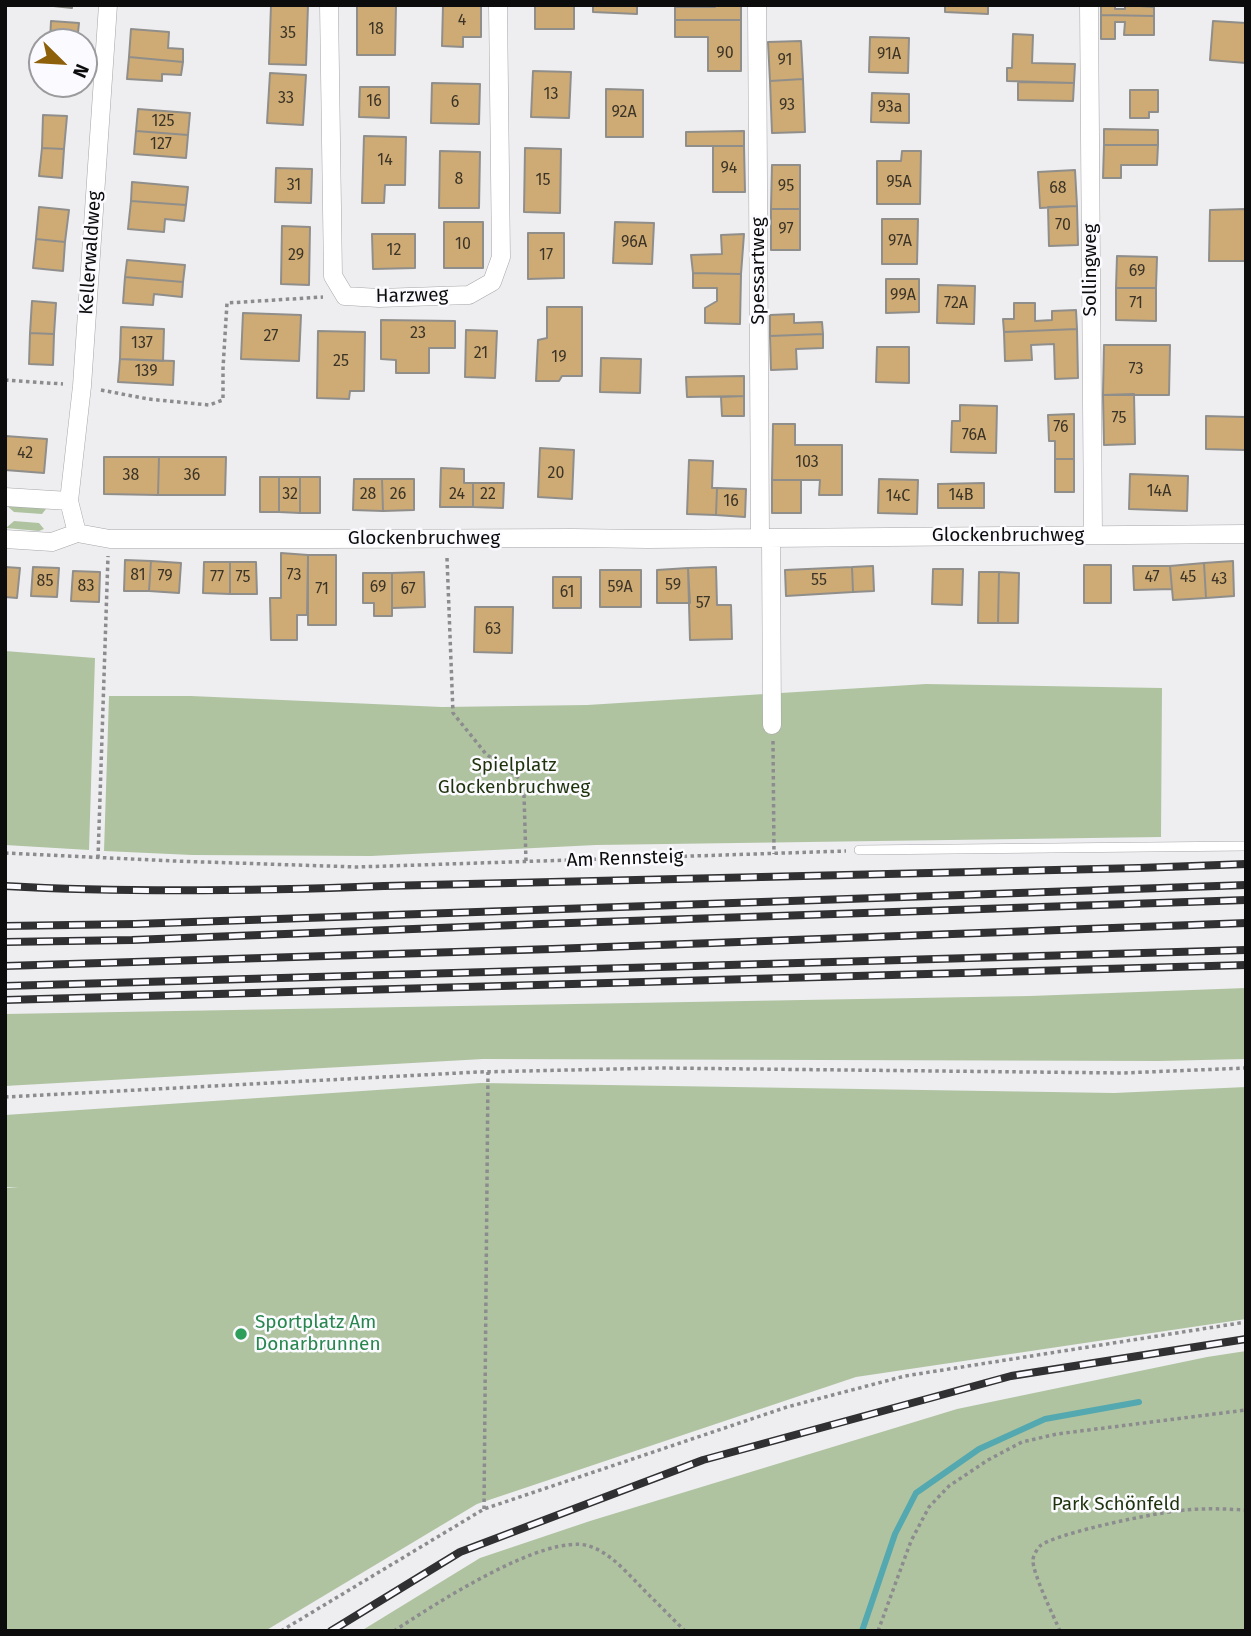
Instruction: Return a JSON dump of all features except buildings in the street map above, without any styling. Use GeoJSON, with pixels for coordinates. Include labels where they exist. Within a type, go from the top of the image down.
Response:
{"type":"FeatureCollection","features":[{"type":"Feature","properties":{"kind":"street","name":"Kellerwaldweg"},"geometry":{"type":"LineString","coordinates":[[69,501],[82,386],[108,5]]}},
{"type":"Feature","properties":{"kind":"street"},"geometry":{"type":"LineString","coordinates":[[329,5],[333,276],[345,296]]}},
{"type":"Feature","properties":{"kind":"street","name":"Harzweg"},"geometry":{"type":"LineString","coordinates":[[345,296],[379,298],[469,295],[492,282],[501,257],[498,5]]}},
{"type":"Feature","properties":{"kind":"street","name":"Spessartweg"},"geometry":{"type":"LineString","coordinates":[[757,5],[766,538]]}},
{"type":"Feature","properties":{"kind":"street","name":"Sollingweg"},"geometry":{"type":"LineString","coordinates":[[1089,5],[1093,535]]}},
{"type":"Feature","properties":{"kind":"street"},"geometry":{"type":"LineString","coordinates":[[5,497],[69,501],[77,533]]}},
{"type":"Feature","properties":{"kind":"street","name":"Glockenbruchweg"},"geometry":{"type":"LineString","coordinates":[[5,538],[52,542],[77,533],[110,539],[1246,534]]}},
{"type":"Feature","properties":{"kind":"street"},"geometry":{"type":"LineString","coordinates":[[766,538],[772,725]]}},
{"type":"Feature","properties":{"kind":"lane"},"geometry":{"type":"LineString","coordinates":[[859,850],[1246,846]]}},
{"type":"Feature","properties":{"kind":"path"},"geometry":{"type":"LineString","coordinates":[[5,380],[82,386],[115,394],[209,405],[223,400],[227,303],[345,296]]}},
{"type":"Feature","properties":{"kind":"path"},"geometry":{"type":"LineString","coordinates":[[98,858],[110,539]]}},
{"type":"Feature","properties":{"kind":"path"},"geometry":{"type":"LineString","coordinates":[[446,539],[453,713],[486,754],[520,779],[524,795],[526,861]]}},
{"type":"Feature","properties":{"kind":"path"},"geometry":{"type":"LineString","coordinates":[[772,725],[774,854]]}},
{"type":"Feature","properties":{"kind":"path","name":"Am Rennsteig"},"geometry":{"type":"LineString","coordinates":[[5,853],[356,867],[859,850]]}},
{"type":"Feature","properties":{"kind":"path"},"geometry":{"type":"LineString","coordinates":[[5,1097],[488,1072],[675,1068],[1122,1073],[1246,1068]]}},
{"type":"Feature","properties":{"kind":"path"},"geometry":{"type":"LineString","coordinates":[[484,1509],[488,1072]]}},
{"type":"Feature","properties":{"kind":"path"},"geometry":{"type":"LineString","coordinates":[[281,1631],[484,1509],[787,1407],[905,1376],[1246,1322]]}},
{"type":"Feature","properties":{"kind":"path"},"geometry":{"type":"LineString","coordinates":[[878,1631],[911,1541],[929,1507],[949,1486],[988,1460],[1022,1442],[1057,1434],[1246,1410]]}},
{"type":"Feature","properties":{"kind":"path"},"geometry":{"type":"LineString","coordinates":[[1060,1631],[1035,1572],[1033,1559],[1039,1547],[1056,1538],[1183,1510],[1246,1510]]}},
{"type":"Feature","properties":{"kind":"path"},"geometry":{"type":"LineString","coordinates":[[394,1631],[476,1582],[523,1558],[559,1545],[587,1545],[607,1554],[685,1631]]}},
{"type":"Feature","properties":{"kind":"green space"},"geometry":{"type":"Polygon","coordinates":[[[5,504],[41,506],[46,509],[42,514],[14,512],[5,504]]]}},
{"type":"Feature","properties":{"kind":"green space"},"geometry":{"type":"Polygon","coordinates":[[[14,521],[39,523],[44,529],[39,531],[6,528],[14,521]]]}},
{"type":"Feature","properties":{"kind":"green space"},"geometry":{"type":"Polygon","coordinates":[[[5,651],[95,658],[89,850],[5,845],[5,651]]]}},
{"type":"Feature","properties":{"kind":"green space","name":"Spielplatz Glockenbruchweg"},"geometry":{"type":"Polygon","coordinates":[[[926,684],[1162,688],[1161,837],[596,845],[371,856],[192,855],[104,851],[109,696],[191,696],[442,707],[587,705],[926,684]]]}},
{"type":"Feature","properties":{"kind":"green space"},"geometry":{"type":"Polygon","coordinates":[[[1246,988],[1246,1059],[483,1059],[5,1086],[5,1014],[1030,996],[1246,988]]]}},
{"type":"Feature","properties":{"kind":"green space"},"geometry":{"type":"Polygon","coordinates":[[[481,1083],[1114,1093],[1246,1087],[1246,1319],[856,1377],[477,1504],[265,1631],[5,1631],[5,1188],[19,1188],[5,1187],[5,1115],[481,1083]]]}},
{"type":"Feature","properties":{"kind":"green space","name":"Park Schönfeld"},"geometry":{"type":"Polygon","coordinates":[[[1246,1351],[1246,1631],[361,1631],[480,1558],[590,1521],[957,1409],[1246,1351]]]}},
{"type":"Feature","properties":{"kind":"waterway"},"geometry":{"type":"LineString","coordinates":[[862,1631],[895,1534],[916,1493],[979,1449],[1045,1419],[1139,1402]]}},
{"type":"Feature","properties":{"kind":"railway"},"geometry":{"type":"LineString","coordinates":[[5,886],[100,890],[242,890],[1246,864]]}},
{"type":"Feature","properties":{"kind":"railway"},"geometry":{"type":"LineString","coordinates":[[5,926],[135,924],[1246,885]]}},
{"type":"Feature","properties":{"kind":"railway"},"geometry":{"type":"LineString","coordinates":[[5,942],[132,940],[1246,900]]}},
{"type":"Feature","properties":{"kind":"railway"},"geometry":{"type":"LineString","coordinates":[[5,966],[1246,923]]}},
{"type":"Feature","properties":{"kind":"railway"},"geometry":{"type":"LineString","coordinates":[[5,986],[1246,950]]}},
{"type":"Feature","properties":{"kind":"railway"},"geometry":{"type":"LineString","coordinates":[[5,1000],[1246,965]]}},
{"type":"Feature","properties":{"kind":"railway"},"geometry":{"type":"LineString","coordinates":[[331,1631],[460,1552],[703,1460],[1011,1376],[1246,1339]]}},
{"type":"Feature","properties":{"kind":"place","name":"Sportplatz Am Donarbrunnen"},"geometry":{"type":"Point","coordinates":[241,1334]}}]}
